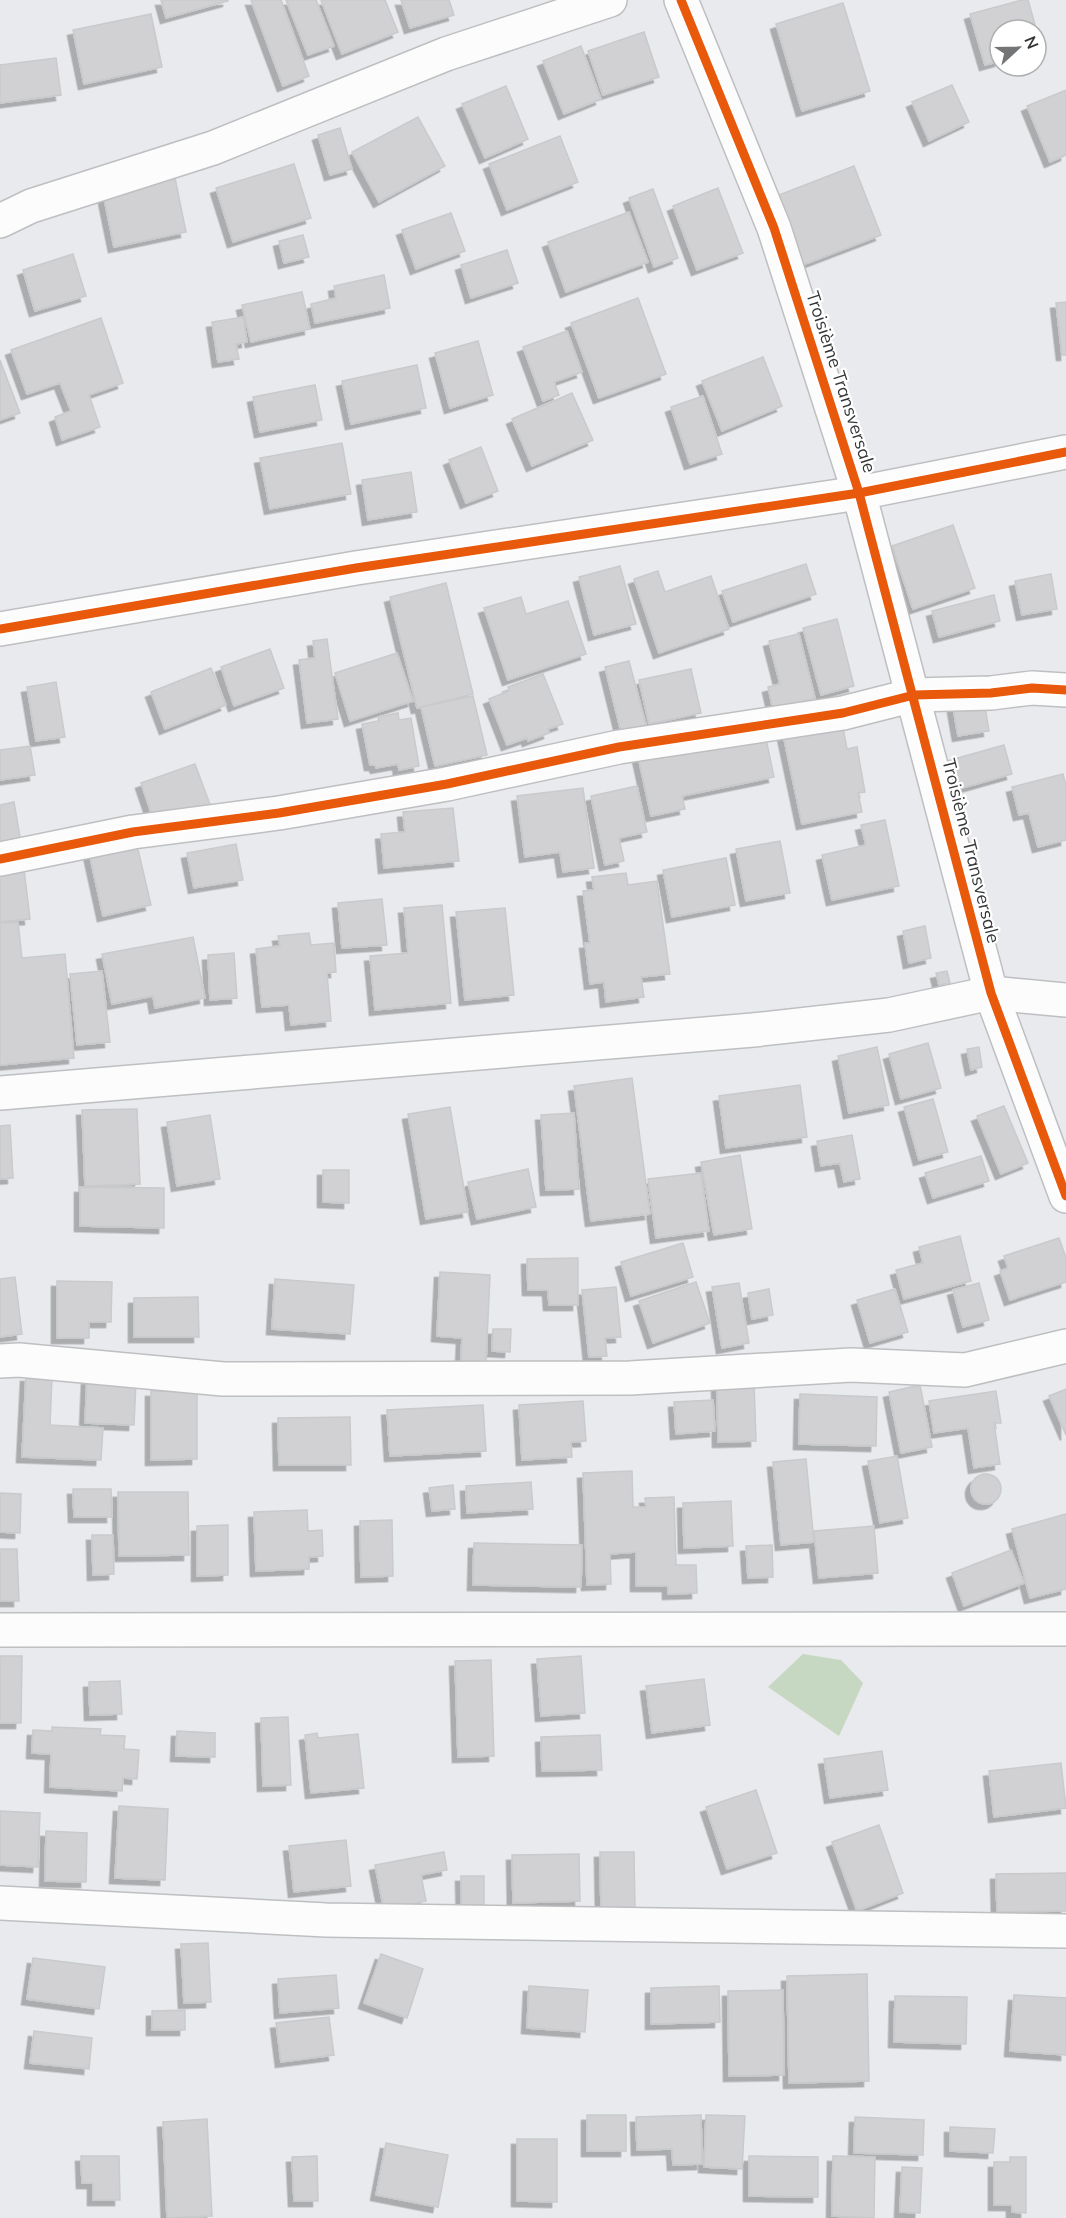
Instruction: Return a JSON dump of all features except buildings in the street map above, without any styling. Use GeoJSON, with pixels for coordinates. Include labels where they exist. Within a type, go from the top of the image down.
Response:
{"type":"FeatureCollection","features":[{"type":"Feature","properties":{"kind":"street"},"geometry":{"type":"LineString","coordinates":[[0,221],[31,206],[213,148],[446,54],[610,0]]}},
{"type":"Feature","properties":{"kind":"street","name":"Troisième Transversale"},"geometry":{"type":"LineString","coordinates":[[681,0],[774,228],[859,493],[991,993],[1066,1196]]}},
{"type":"Feature","properties":{"kind":"street"},"geometry":{"type":"LineString","coordinates":[[0,629],[356,568],[859,493],[1066,452]]}},
{"type":"Feature","properties":{"kind":"street"},"geometry":{"type":"LineString","coordinates":[[0,859],[133,832],[279,813],[447,784],[619,747],[843,712],[914,695],[991,693],[1032,688],[1066,690]]}},
{"type":"Feature","properties":{"kind":"street"},"geometry":{"type":"LineString","coordinates":[[0,1093],[753,1029],[889,1015],[991,993],[1066,1000]]}},
{"type":"Feature","properties":{"kind":"street"},"geometry":{"type":"LineString","coordinates":[[0,1361],[19,1360],[223,1379],[630,1378],[852,1365],[965,1370],[1066,1346]]}},
{"type":"Feature","properties":{"kind":"street"},"geometry":{"type":"LineString","coordinates":[[0,1630],[1066,1629]]}},
{"type":"Feature","properties":{"kind":"street"},"geometry":{"type":"LineString","coordinates":[[0,1903],[326,1920],[1066,1931]]}},
{"type":"Feature","properties":{"kind":"green space"},"geometry":{"type":"Polygon","coordinates":[[[803,1654],[841,1660],[863,1683],[839,1736],[768,1687],[803,1654]]]}},
{"type":"Feature","properties":{"kind":"cycle path"},"geometry":{"type":"LineString","coordinates":[[681,0],[774,228],[859,493],[991,993],[1066,1196]]}},
{"type":"Feature","properties":{"kind":"cycle path"},"geometry":{"type":"LineString","coordinates":[[0,629],[356,568],[859,493],[1066,452]]}},
{"type":"Feature","properties":{"kind":"cycle path"},"geometry":{"type":"LineString","coordinates":[[0,859],[133,832],[279,813],[447,784],[619,747],[843,713],[914,695],[991,693],[1032,688],[1066,690]]}}]}
